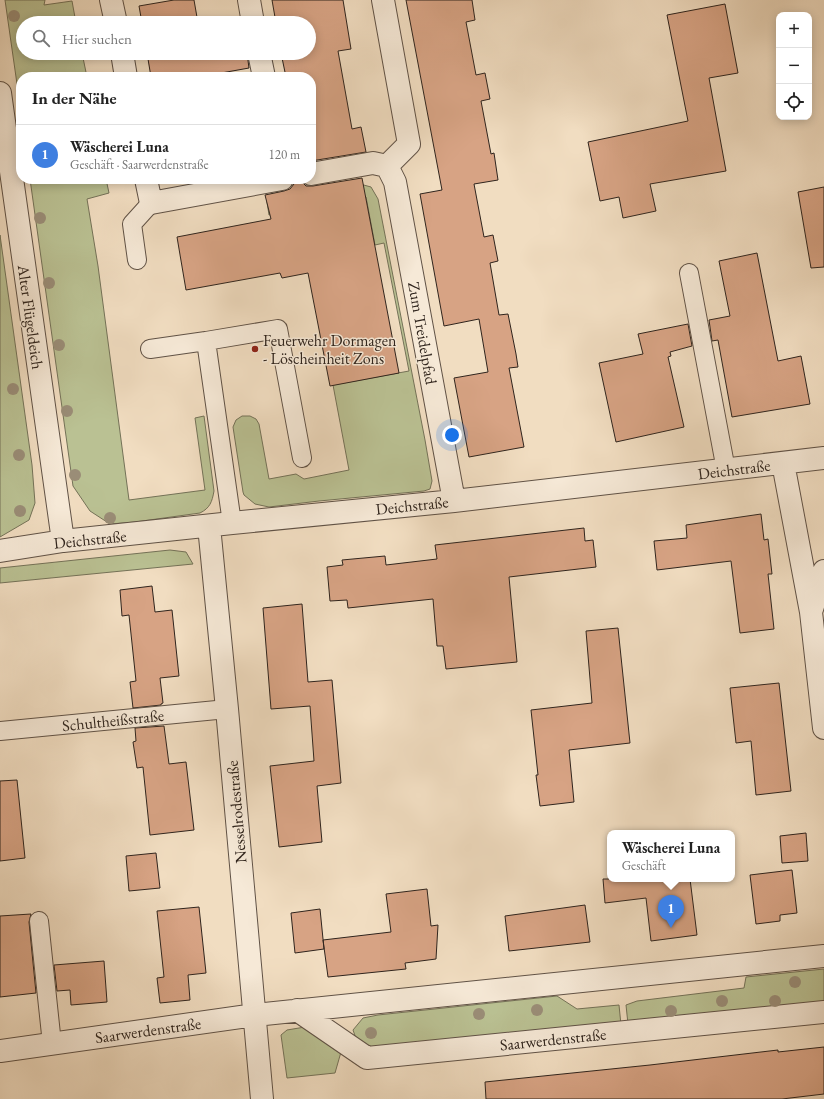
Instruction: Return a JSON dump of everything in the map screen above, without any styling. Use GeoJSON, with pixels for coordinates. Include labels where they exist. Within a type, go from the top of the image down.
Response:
{"type":"FeatureCollection","features":[{"type":"Feature","properties":{"kind":"street"},"geometry":{"type":"LineString","coordinates":[[112,0],[115,16]]}},
{"type":"Feature","properties":{"kind":"street"},"geometry":{"type":"LineString","coordinates":[[249,0],[252,16]]}},
{"type":"Feature","properties":{"kind":"street"},"geometry":{"type":"LineString","coordinates":[[316,173],[373,163],[387,166],[409,144],[383,0]]}},
{"type":"Feature","properties":{"kind":"street"},"geometry":{"type":"LineString","coordinates":[[123,60],[125,72]]}},
{"type":"Feature","properties":{"kind":"street"},"geometry":{"type":"LineString","coordinates":[[260,60],[263,72]]}},
{"type":"Feature","properties":{"kind":"street","name":"Alter Flügeldeich"},"geometry":{"type":"LineString","coordinates":[[0,93],[63,541]]}},
{"type":"Feature","properties":{"kind":"street","name":"Zum Treidelpfad"},"geometry":{"type":"LineString","coordinates":[[387,166],[395,182],[454,501]]}},
{"type":"Feature","properties":{"kind":"street"},"geometry":{"type":"LineString","coordinates":[[147,184],[151,203],[255,184]]}},
{"type":"Feature","properties":{"kind":"street","name":"Deichstraße"},"geometry":{"type":"LineString","coordinates":[[0,551],[63,541],[454,501],[824,458]]}},
{"type":"Feature","properties":{"kind":"street"},"geometry":{"type":"LineString","coordinates":[[783,463],[811,612],[824,728]]}},
{"type":"Feature","properties":{"kind":"street","name":"Nesselrodestraße"},"geometry":{"type":"LineString","coordinates":[[208,526],[227,709],[262,1099]]}},
{"type":"Feature","properties":{"kind":"street"},"geometry":{"type":"LineString","coordinates":[[811,612],[824,571]]}},
{"type":"Feature","properties":{"kind":"street","name":"Saarwerdenstraße"},"geometry":{"type":"LineString","coordinates":[[0,1051],[296,1010],[824,956]]}},
{"type":"Feature","properties":{"kind":"street","name":"Saarwerdenstraße"},"geometry":{"type":"LineString","coordinates":[[296,1010],[366,1058],[824,1012]]}},
{"type":"Feature","properties":{"kind":"lane"},"geometry":{"type":"LineString","coordinates":[[137,260],[132,224],[151,203]]}},
{"type":"Feature","properties":{"kind":"lane"},"geometry":{"type":"LineString","coordinates":[[689,272],[726,470]]}},
{"type":"Feature","properties":{"kind":"lane"},"geometry":{"type":"LineString","coordinates":[[150,349],[278,329],[302,458]]}},
{"type":"Feature","properties":{"kind":"lane"},"geometry":{"type":"LineString","coordinates":[[206,341],[232,523]]}},
{"type":"Feature","properties":{"kind":"lane","name":"Schultheißstraße"},"geometry":{"type":"LineString","coordinates":[[0,732],[227,709]]}},
{"type":"Feature","properties":{"kind":"lane"},"geometry":{"type":"LineString","coordinates":[[39,920],[52,1044]]}},
{"type":"Feature","properties":{"kind":"green space"},"geometry":{"type":"Polygon","coordinates":[[[5,0],[45,0],[44,5],[72,1],[75,16],[16,16],[16,60],[83,60],[86,72],[16,72],[16,77],[5,0]]]}},
{"type":"Feature","properties":{"kind":"green space"},"geometry":{"type":"Polygon","coordinates":[[[31,184],[107,184],[109,193],[87,199],[98,266],[129,500],[205,490],[195,418],[204,416],[214,491],[210,504],[200,513],[110,524],[90,511],[73,486],[31,184]]]}},
{"type":"Feature","properties":{"kind":"green space"},"geometry":{"type":"Polygon","coordinates":[[[360,184],[371,187],[378,199],[425,440],[432,481],[430,489],[424,491],[269,507],[255,504],[244,495],[243,492],[233,427],[236,420],[242,416],[250,416],[256,419],[259,424],[269,479],[296,474],[304,479],[349,470],[333,385],[409,371],[384,243],[375,245],[366,197],[269,215],[267,202],[360,184]]]}},
{"type":"Feature","properties":{"kind":"green space"},"geometry":{"type":"Polygon","coordinates":[[[0,235],[32,465],[35,503],[29,520],[0,537],[0,235]]]}},
{"type":"Feature","properties":{"kind":"green space"},"geometry":{"type":"Polygon","coordinates":[[[170,550],[186,552],[193,564],[0,583],[0,568],[170,550]]]}},
{"type":"Feature","properties":{"kind":"green space"},"geometry":{"type":"Polygon","coordinates":[[[824,969],[824,1003],[628,1024],[626,1005],[637,1001],[744,988],[746,977],[824,969]]]}},
{"type":"Feature","properties":{"kind":"green space"},"geometry":{"type":"Polygon","coordinates":[[[557,996],[577,1009],[619,1005],[621,1025],[373,1051],[358,1044],[353,1030],[363,1018],[378,1015],[557,996]]]}},
{"type":"Feature","properties":{"kind":"green space"},"geometry":{"type":"Polygon","coordinates":[[[305,1027],[341,1052],[335,1073],[287,1078],[281,1035],[287,1030],[305,1027]]]}},
{"type":"Feature","properties":{"kind":"building"},"geometry":{"type":"Polygon","coordinates":[[[174,0],[194,0],[197,16],[141,16],[139,6],[174,0]]]}},
{"type":"Feature","properties":{"kind":"building"},"geometry":{"type":"Polygon","coordinates":[[[272,0],[343,0],[351,49],[338,51],[352,129],[361,127],[366,152],[316,160],[316,72],[285,72],[282,60],[316,60],[316,16],[275,16],[272,0]]]}},
{"type":"Feature","properties":{"kind":"building"},"geometry":{"type":"Polygon","coordinates":[[[406,0],[472,0],[475,20],[466,22],[476,75],[485,73],[490,99],[481,101],[491,154],[494,153],[498,180],[474,184],[484,237],[493,235],[498,261],[490,263],[499,315],[508,314],[516,354],[518,367],[509,368],[524,447],[469,457],[454,378],[488,372],[479,319],[444,326],[420,194],[442,190],[406,0]]]}},
{"type":"Feature","properties":{"kind":"building"},"geometry":{"type":"Polygon","coordinates":[[[725,4],[738,73],[709,78],[726,171],[650,184],[656,211],[623,218],[619,197],[600,201],[588,142],[688,121],[667,15],[725,4]]]}},
{"type":"Feature","properties":{"kind":"building"},"geometry":{"type":"Polygon","coordinates":[[[148,60],[248,60],[249,68],[227,72],[150,72],[148,60]]]}},
{"type":"Feature","properties":{"kind":"building"},"geometry":{"type":"Polygon","coordinates":[[[362,178],[399,373],[330,386],[308,273],[282,278],[280,273],[186,290],[177,237],[271,219],[265,195],[290,189],[294,184],[313,186],[362,178]]]}},
{"type":"Feature","properties":{"kind":"building"},"geometry":{"type":"Polygon","coordinates":[[[824,187],[824,267],[811,268],[798,192],[824,187]]]}},
{"type":"Feature","properties":{"kind":"building"},"geometry":{"type":"Polygon","coordinates":[[[757,253],[778,361],[801,356],[810,404],[732,417],[718,340],[712,341],[709,320],[730,316],[719,261],[757,253]]]}},
{"type":"Feature","properties":{"kind":"building"},"geometry":{"type":"Polygon","coordinates":[[[688,324],[692,346],[670,352],[671,356],[668,357],[684,427],[616,442],[599,363],[643,354],[638,334],[688,324]]]}},
{"type":"Feature","properties":{"kind":"building"},"geometry":{"type":"Polygon","coordinates":[[[761,514],[764,540],[768,539],[772,574],[768,574],[774,629],[740,633],[731,561],[657,570],[654,541],[687,538],[686,525],[761,514]]]}},
{"type":"Feature","properties":{"kind":"building"},"geometry":{"type":"Polygon","coordinates":[[[584,528],[585,541],[593,540],[596,567],[509,577],[517,662],[446,669],[443,646],[437,646],[433,599],[348,608],[347,600],[330,601],[327,567],[343,565],[342,560],[385,556],[386,565],[437,559],[435,545],[584,528]]]}},
{"type":"Feature","properties":{"kind":"building"},"geometry":{"type":"Polygon","coordinates":[[[152,586],[155,612],[172,610],[179,676],[160,678],[163,703],[161,705],[133,708],[130,682],[136,681],[129,615],[122,616],[120,590],[152,586]]]}},
{"type":"Feature","properties":{"kind":"building"},"geometry":{"type":"Polygon","coordinates":[[[302,604],[308,682],[332,680],[341,783],[317,786],[322,842],[279,847],[270,766],[314,761],[310,706],[271,709],[263,608],[302,604]]]}},
{"type":"Feature","properties":{"kind":"building"},"geometry":{"type":"Polygon","coordinates":[[[618,628],[630,743],[569,750],[574,802],[540,806],[531,710],[592,703],[586,631],[618,628]]]}},
{"type":"Feature","properties":{"kind":"building"},"geometry":{"type":"Polygon","coordinates":[[[779,683],[791,791],[756,795],[751,741],[736,743],[730,688],[779,683]]]}},
{"type":"Feature","properties":{"kind":"building"},"geometry":{"type":"Polygon","coordinates":[[[164,726],[169,764],[186,762],[194,830],[150,835],[143,767],[137,768],[133,742],[136,741],[135,728],[164,726]]]}},
{"type":"Feature","properties":{"kind":"building"},"geometry":{"type":"Polygon","coordinates":[[[17,780],[25,858],[0,861],[0,781],[17,780]]]}},
{"type":"Feature","properties":{"kind":"building"},"geometry":{"type":"Polygon","coordinates":[[[806,833],[808,861],[782,863],[780,836],[806,833]]]}},
{"type":"Feature","properties":{"kind":"building"},"geometry":{"type":"Polygon","coordinates":[[[156,853],[160,888],[129,891],[126,856],[156,853]]]}},
{"type":"Feature","properties":{"kind":"building"},"geometry":{"type":"Polygon","coordinates":[[[792,870],[797,913],[780,915],[780,921],[756,924],[750,875],[792,870]]]}},
{"type":"Feature","properties":{"kind":"building"},"geometry":{"type":"Polygon","coordinates":[[[603,879],[607,879],[607,882],[690,882],[697,935],[651,941],[646,898],[605,903],[603,879]]]}},
{"type":"Feature","properties":{"kind":"building"},"geometry":{"type":"Polygon","coordinates":[[[427,889],[431,926],[438,925],[436,959],[405,963],[406,969],[328,977],[323,940],[391,932],[386,894],[427,889]]]}},
{"type":"Feature","properties":{"kind":"building"},"geometry":{"type":"Polygon","coordinates":[[[585,905],[590,942],[509,951],[505,916],[585,905]]]}},
{"type":"Feature","properties":{"kind":"building"},"geometry":{"type":"Polygon","coordinates":[[[199,907],[206,973],[188,975],[190,1000],[160,1003],[157,978],[164,977],[157,911],[199,907]]]}},
{"type":"Feature","properties":{"kind":"building"},"geometry":{"type":"Polygon","coordinates":[[[320,909],[324,949],[295,953],[291,913],[320,909]]]}},
{"type":"Feature","properties":{"kind":"building"},"geometry":{"type":"Polygon","coordinates":[[[31,914],[29,922],[36,993],[0,997],[0,916],[31,914]]]}},
{"type":"Feature","properties":{"kind":"building"},"geometry":{"type":"Polygon","coordinates":[[[104,961],[107,1002],[71,1005],[70,990],[57,991],[54,965],[104,961]]]}},
{"type":"Feature","properties":{"kind":"building"},"geometry":{"type":"Polygon","coordinates":[[[824,1047],[824,1094],[782,1099],[486,1099],[485,1082],[778,1050],[778,1052],[824,1047]]]}},
{"type":"Feature","properties":{"kind":"place","name":"Feuerwehr Dormagen - Löscheinheit Zons"},"geometry":{"type":"Point","coordinates":[255,349]}},
{"type":"Feature","properties":{"kind":"place","name":"Wäscherei Luna"},"geometry":{"type":"Point","coordinates":[671,928]}}]}
